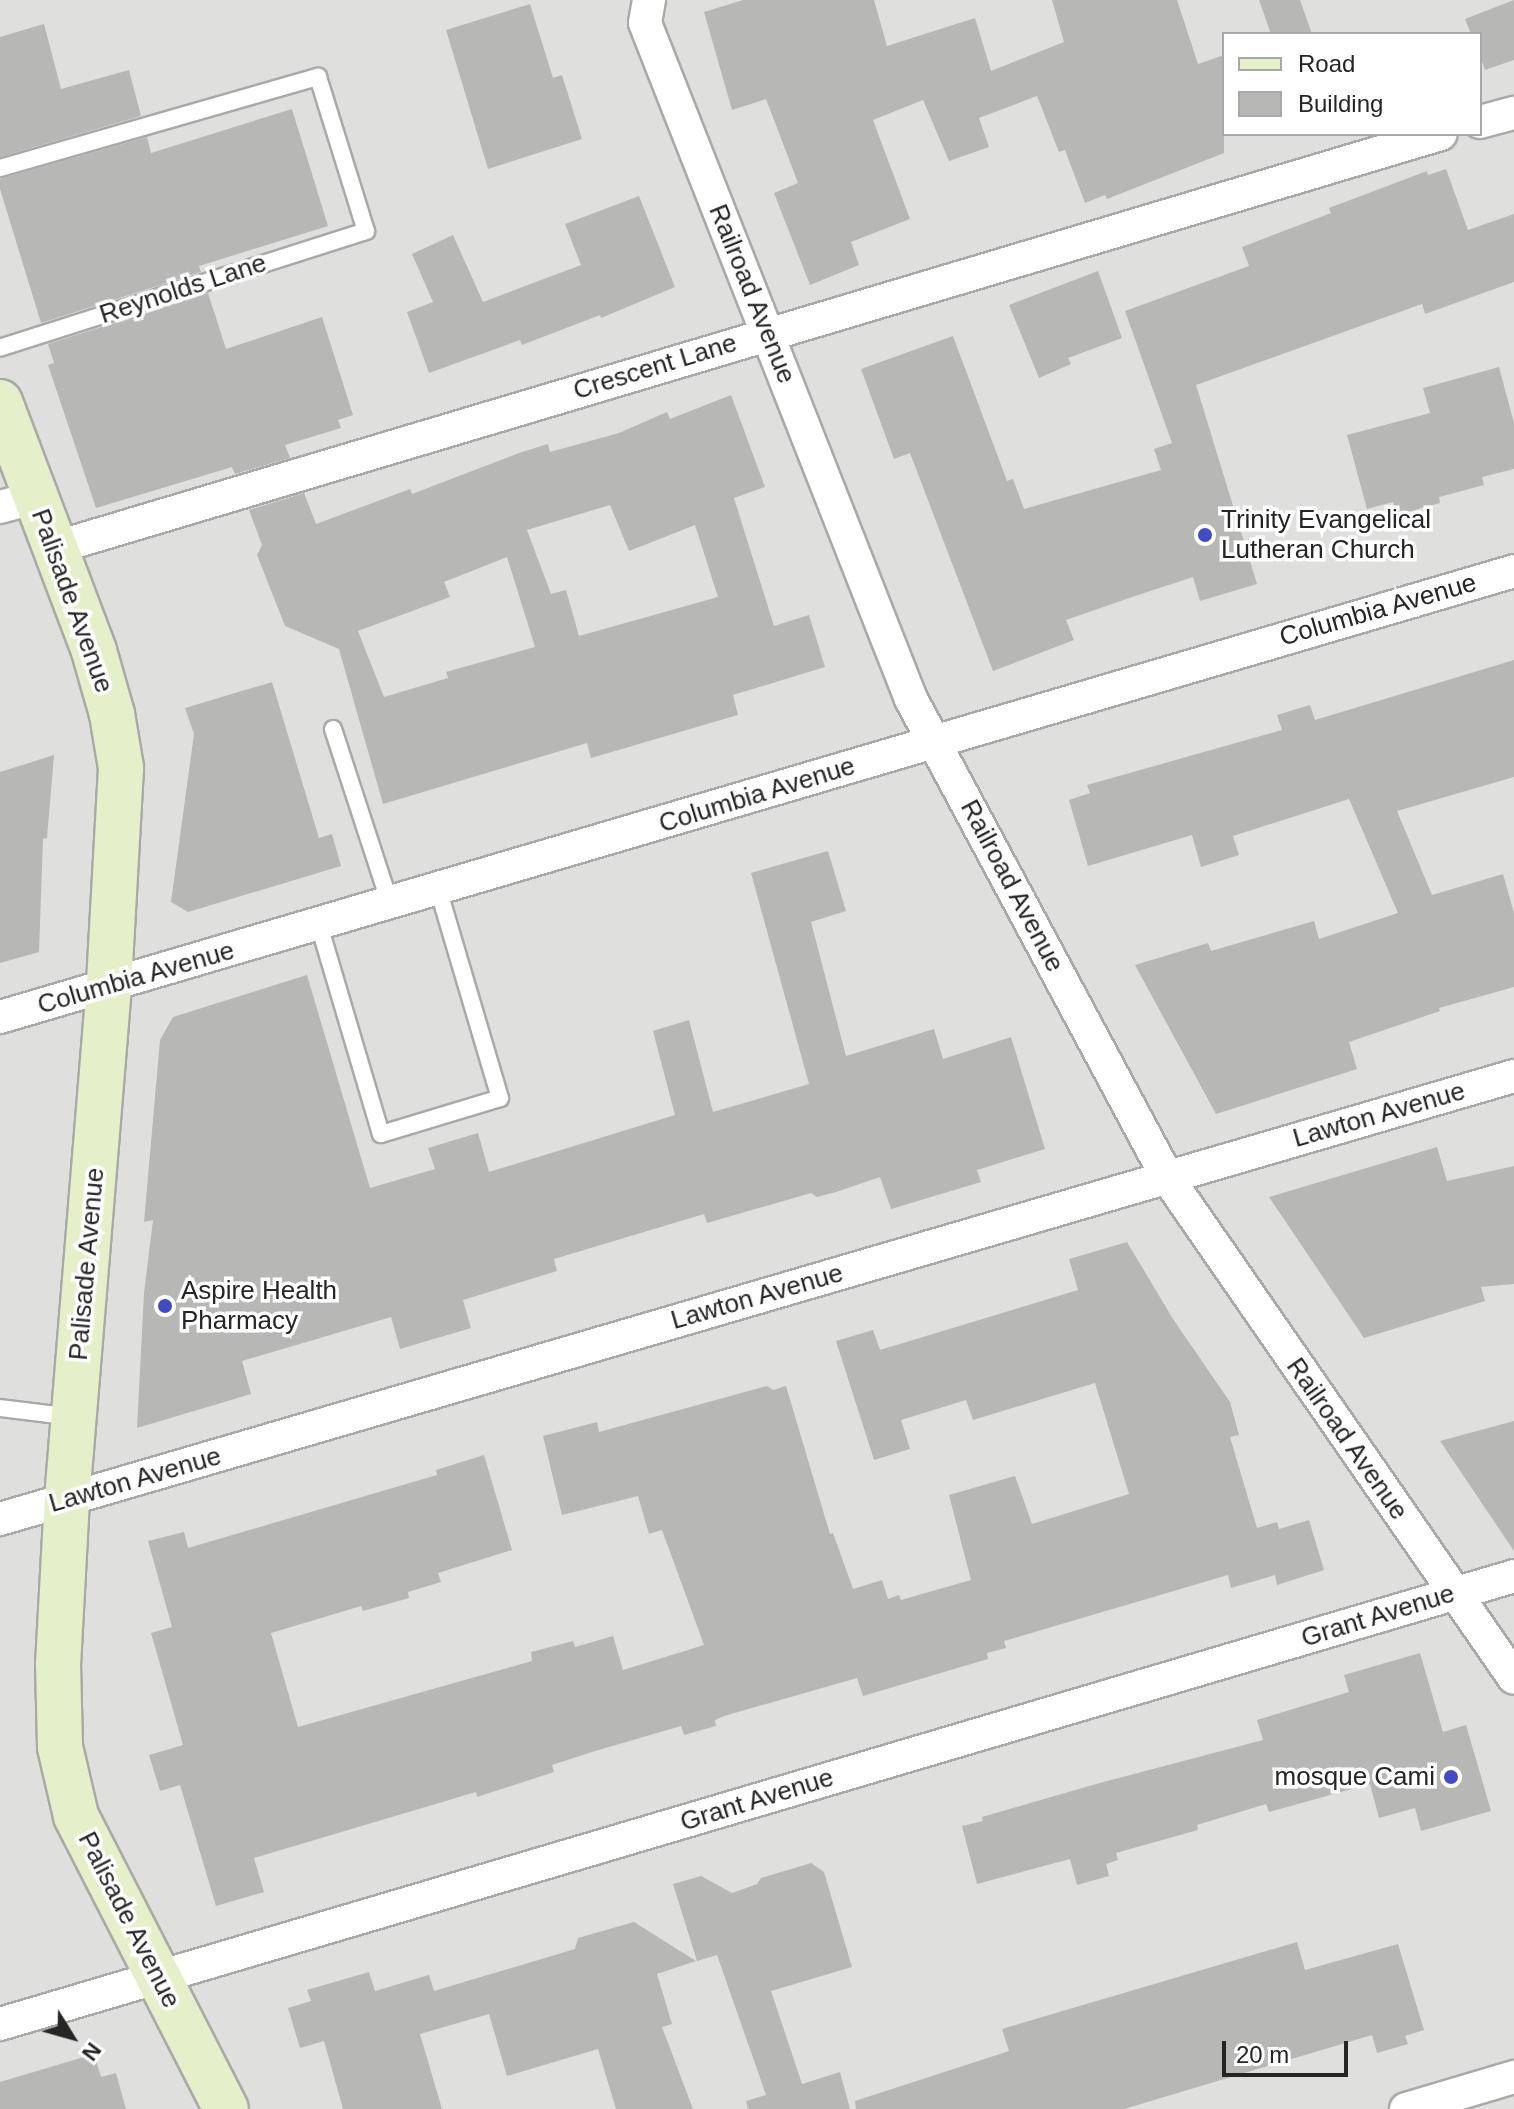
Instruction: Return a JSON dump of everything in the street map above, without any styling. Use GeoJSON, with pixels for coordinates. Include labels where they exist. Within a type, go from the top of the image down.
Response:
{"type":"FeatureCollection","features":[{"type":"Feature","properties":{"kind":"main road","name":"Palisade Avenue"},"geometry":{"type":"LineString","coordinates":[[0,402],[17,503],[54,548],[94,651],[112,714],[121,768],[109,986],[67,1499],[58,1664],[60,1747],[76,1816],[226,2109]]}},
{"type":"Feature","properties":{"kind":"street","name":"Railroad Avenue"},"geometry":{"type":"LineString","coordinates":[[647,12],[911,699],[1167,1177],[1514,1678]]}},
{"type":"Feature","properties":{"kind":"street"},"geometry":{"type":"LineString","coordinates":[[1482,121],[1514,113]]}},
{"type":"Feature","properties":{"kind":"street","name":"Crescent Lane"},"geometry":{"type":"LineString","coordinates":[[54,548],[1434,136]]}},
{"type":"Feature","properties":{"kind":"street","name":"Columbia Avenue"},"geometry":{"type":"LineString","coordinates":[[0,1017],[1514,571]]}},
{"type":"Feature","properties":{"kind":"street","name":"Lawton Avenue"},"geometry":{"type":"LineString","coordinates":[[0,1519],[1514,1076]]}},
{"type":"Feature","properties":{"kind":"street","name":"Grant Avenue"},"geometry":{"type":"LineString","coordinates":[[0,2024],[1514,1576]]}},
{"type":"Feature","properties":{"kind":"street"},"geometry":{"type":"LineString","coordinates":[[1406,2109],[1514,2077]]}},
{"type":"Feature","properties":{"kind":"lane","name":"Reynolds Lane"},"geometry":{"type":"LineString","coordinates":[[0,168],[318,77],[366,231],[0,348]]}},
{"type":"Feature","properties":{"kind":"lane"},"geometry":{"type":"LineString","coordinates":[[333,729],[390,903]]}},
{"type":"Feature","properties":{"kind":"lane"},"geometry":{"type":"LineString","coordinates":[[319,925],[381,1134],[396,1130],[500,1098],[438,889]]}},
{"type":"Feature","properties":{"kind":"lane"},"geometry":{"type":"LineString","coordinates":[[0,1408],[74,1417]]}},
{"type":"Feature","properties":{"kind":"building"},"geometry":{"type":"Polygon","coordinates":[[[743,0],[874,0],[887,46],[975,18],[991,71],[1064,42],[1052,0],[1177,0],[1198,64],[1222,56],[1224,153],[1107,199],[1105,195],[1085,203],[1065,150],[1059,152],[1037,96],[979,118],[989,147],[949,161],[923,100],[873,120],[910,219],[851,242],[859,265],[810,285],[774,193],[798,183],[766,99],[732,110],[704,12],[743,0]]]}},
{"type":"Feature","properties":{"kind":"building"},"geometry":{"type":"Polygon","coordinates":[[[1259,0],[1300,0],[1311,32],[1270,32],[1259,0]]]}},
{"type":"Feature","properties":{"kind":"building"},"geometry":{"type":"Polygon","coordinates":[[[1514,0],[1514,60],[1485,70],[1482,32],[1470,32],[1465,19],[1514,0]]]}},
{"type":"Feature","properties":{"kind":"building"},"geometry":{"type":"Polygon","coordinates":[[[530,4],[553,78],[562,75],[582,139],[488,169],[446,30],[530,4]]]}},
{"type":"Feature","properties":{"kind":"building"},"geometry":{"type":"Polygon","coordinates":[[[44,24],[61,89],[129,70],[141,116],[0,157],[0,37],[44,24]]]}},
{"type":"Feature","properties":{"kind":"building"},"geometry":{"type":"Polygon","coordinates":[[[292,109],[328,226],[199,266],[201,272],[41,323],[0,189],[0,179],[147,137],[151,153],[292,109]]]}},
{"type":"Feature","properties":{"kind":"building"},"geometry":{"type":"Polygon","coordinates":[[[1446,169],[1468,230],[1514,214],[1514,282],[1425,314],[1422,304],[1196,385],[1257,584],[1200,601],[1193,577],[1135,596],[1066,620],[1074,640],[993,671],[910,453],[894,459],[861,369],[953,336],[1007,481],[1013,479],[1024,509],[1161,470],[1154,449],[1172,443],[1125,311],[1249,266],[1242,247],[1331,213],[1329,208],[1427,171],[1428,175],[1446,169]]]}},
{"type":"Feature","properties":{"kind":"building"},"geometry":{"type":"Polygon","coordinates":[[[639,196],[675,287],[601,318],[600,315],[522,345],[520,340],[429,373],[407,312],[433,302],[412,254],[453,235],[483,302],[581,265],[565,224],[639,196]]]}},
{"type":"Feature","properties":{"kind":"building"},"geometry":{"type":"Polygon","coordinates":[[[1098,271],[1122,338],[1068,358],[1071,364],[1039,378],[1009,305],[1098,271]]]}},
{"type":"Feature","properties":{"kind":"building"},"geometry":{"type":"Polygon","coordinates":[[[208,293],[226,349],[322,317],[353,415],[338,420],[341,428],[285,445],[290,458],[235,474],[232,467],[96,508],[48,365],[54,363],[48,344],[208,293]]]}},
{"type":"Feature","properties":{"kind":"building"},"geometry":{"type":"Polygon","coordinates":[[[1499,367],[1514,423],[1514,469],[1482,477],[1484,485],[1439,497],[1440,503],[1397,515],[1393,502],[1367,509],[1347,435],[1430,413],[1423,388],[1499,367]]]}},
{"type":"Feature","properties":{"kind":"building"},"geometry":{"type":"Polygon","coordinates":[[[731,395],[765,487],[734,498],[774,626],[809,615],[825,667],[733,695],[738,715],[591,758],[587,743],[383,804],[339,649],[285,626],[257,555],[262,545],[249,510],[304,493],[316,524],[410,489],[412,494],[548,444],[550,452],[619,433],[667,412],[670,419],[731,395]],[[610,505],[527,530],[551,594],[566,590],[579,636],[718,597],[695,525],[629,551],[610,505]],[[507,557],[444,582],[450,597],[358,631],[384,697],[448,678],[446,672],[535,647],[507,557]]]}},
{"type":"Feature","properties":{"kind":"building"},"geometry":{"type":"Polygon","coordinates":[[[1514,660],[1514,777],[1397,811],[1432,895],[1503,874],[1514,913],[1514,987],[1439,1008],[1440,1011],[1349,1042],[1357,1069],[1216,1114],[1135,965],[1208,943],[1211,951],[1314,921],[1319,939],[1398,913],[1349,799],[1233,836],[1239,855],[1201,867],[1192,835],[1088,866],[1069,800],[1090,793],[1087,785],[1282,730],[1277,715],[1310,705],[1315,720],[1514,660]]]}},
{"type":"Feature","properties":{"kind":"building"},"geometry":{"type":"Polygon","coordinates":[[[272,682],[319,838],[332,834],[341,866],[188,912],[171,902],[194,734],[185,708],[272,682]]]}},
{"type":"Feature","properties":{"kind":"building"},"geometry":{"type":"Polygon","coordinates":[[[54,755],[47,838],[43,839],[39,952],[0,963],[0,772],[54,755]]]}},
{"type":"Feature","properties":{"kind":"building"},"geometry":{"type":"Polygon","coordinates":[[[828,851],[846,911],[811,922],[846,1056],[934,1029],[943,1059],[1011,1037],[1045,1149],[977,1170],[981,1182],[891,1209],[880,1177],[836,1192],[817,1197],[811,1193],[707,1223],[704,1214],[554,1259],[557,1271],[463,1300],[471,1328],[400,1349],[391,1317],[242,1361],[251,1394],[137,1428],[144,1293],[153,1220],[144,1222],[160,1040],[173,1017],[307,975],[370,1188],[435,1169],[428,1148],[478,1133],[489,1172],[675,1115],[653,1031],[689,1020],[713,1112],[809,1084],[751,873],[828,851]]]}},
{"type":"Feature","properties":{"kind":"building"},"geometry":{"type":"Polygon","coordinates":[[[1437,1147],[1447,1181],[1514,1166],[1514,1284],[1481,1287],[1485,1301],[1364,1338],[1269,1197],[1437,1147]]]}},
{"type":"Feature","properties":{"kind":"building"},"geometry":{"type":"Polygon","coordinates":[[[1127,1242],[1173,1319],[1230,1402],[1239,1435],[1230,1437],[1257,1528],[1277,1522],[1279,1529],[1309,1520],[1324,1570],[1277,1585],[1275,1575],[1231,1588],[1228,1575],[1004,1641],[1006,1648],[987,1653],[988,1659],[863,1696],[857,1678],[724,1716],[715,1720],[716,1726],[684,1735],[681,1726],[592,1752],[552,1765],[554,1772],[477,1797],[476,1792],[254,1858],[264,1892],[216,1906],[180,1785],[160,1791],[149,1755],[183,1745],[151,1633],[172,1627],[148,1541],[184,1532],[188,1548],[437,1475],[436,1470],[484,1455],[512,1550],[438,1573],[441,1582],[408,1592],[409,1598],[363,1611],[361,1606],[271,1633],[298,1727],[532,1661],[531,1652],[573,1641],[575,1647],[613,1636],[623,1670],[704,1645],[662,1530],[649,1534],[638,1496],[562,1515],[543,1436],[597,1422],[599,1432],[767,1386],[773,1390],[786,1386],[830,1534],[833,1533],[853,1589],[882,1580],[888,1599],[899,1595],[901,1600],[971,1580],[949,1495],[1015,1476],[1032,1524],[1129,1494],[1095,1383],[973,1420],[966,1400],[901,1420],[910,1449],[874,1460],[836,1341],[873,1330],[880,1350],[1078,1290],[1069,1259],[1127,1242]]]}},
{"type":"Feature","properties":{"kind":"building"},"geometry":{"type":"Polygon","coordinates":[[[1514,1421],[1514,1551],[1440,1441],[1514,1421]]]}},
{"type":"Feature","properties":{"kind":"building"},"geometry":{"type":"Polygon","coordinates":[[[1420,1653],[1443,1732],[1466,1725],[1491,1811],[1421,1831],[1415,1808],[1379,1818],[1370,1784],[1269,1812],[1266,1804],[1197,1825],[1198,1830],[1116,1853],[1118,1860],[1106,1864],[1109,1876],[1077,1885],[1070,1859],[977,1884],[962,1826],[983,1821],[982,1817],[1096,1784],[1263,1740],[1257,1720],[1349,1692],[1344,1675],[1420,1653]]]}},
{"type":"Feature","properties":{"kind":"building"},"geometry":{"type":"Polygon","coordinates":[[[811,1863],[824,1872],[852,1967],[771,1991],[802,2084],[840,2072],[850,2109],[748,2109],[746,2101],[766,2095],[717,1955],[697,1961],[673,1884],[701,1876],[732,1893],[757,1884],[761,1878],[811,1863]]]}},
{"type":"Feature","properties":{"kind":"building"},"geometry":{"type":"Polygon","coordinates":[[[634,1922],[696,1961],[657,1974],[672,2024],[662,2027],[693,2109],[616,2109],[598,2049],[507,2076],[489,2014],[420,2034],[442,2109],[343,2109],[324,2041],[300,2048],[288,2008],[311,2001],[307,1990],[369,1972],[375,1991],[429,1975],[434,1991],[575,1949],[578,1938],[634,1922]]]}},
{"type":"Feature","properties":{"kind":"building"},"geometry":{"type":"Polygon","coordinates":[[[1297,1942],[1305,1970],[1398,1944],[1424,2030],[1405,2036],[1408,2044],[1377,2053],[1372,2035],[1124,2109],[856,2109],[855,2101],[1009,2051],[1002,2029],[1297,1942]]]}},
{"type":"Feature","properties":{"kind":"building"},"geometry":{"type":"Polygon","coordinates":[[[94,2054],[101,2077],[116,2073],[126,2109],[0,2109],[0,2082],[94,2054]]]}},
{"type":"Feature","properties":{"kind":"place","name":"Trinity Evangelical Lutheran Church"},"geometry":{"type":"Point","coordinates":[1205,535]}},
{"type":"Feature","properties":{"kind":"place","name":"Aspire Health Pharmacy"},"geometry":{"type":"Point","coordinates":[165,1306]}},
{"type":"Feature","properties":{"kind":"place","name":"mosque Cami"},"geometry":{"type":"Point","coordinates":[1451,1777]}}]}
